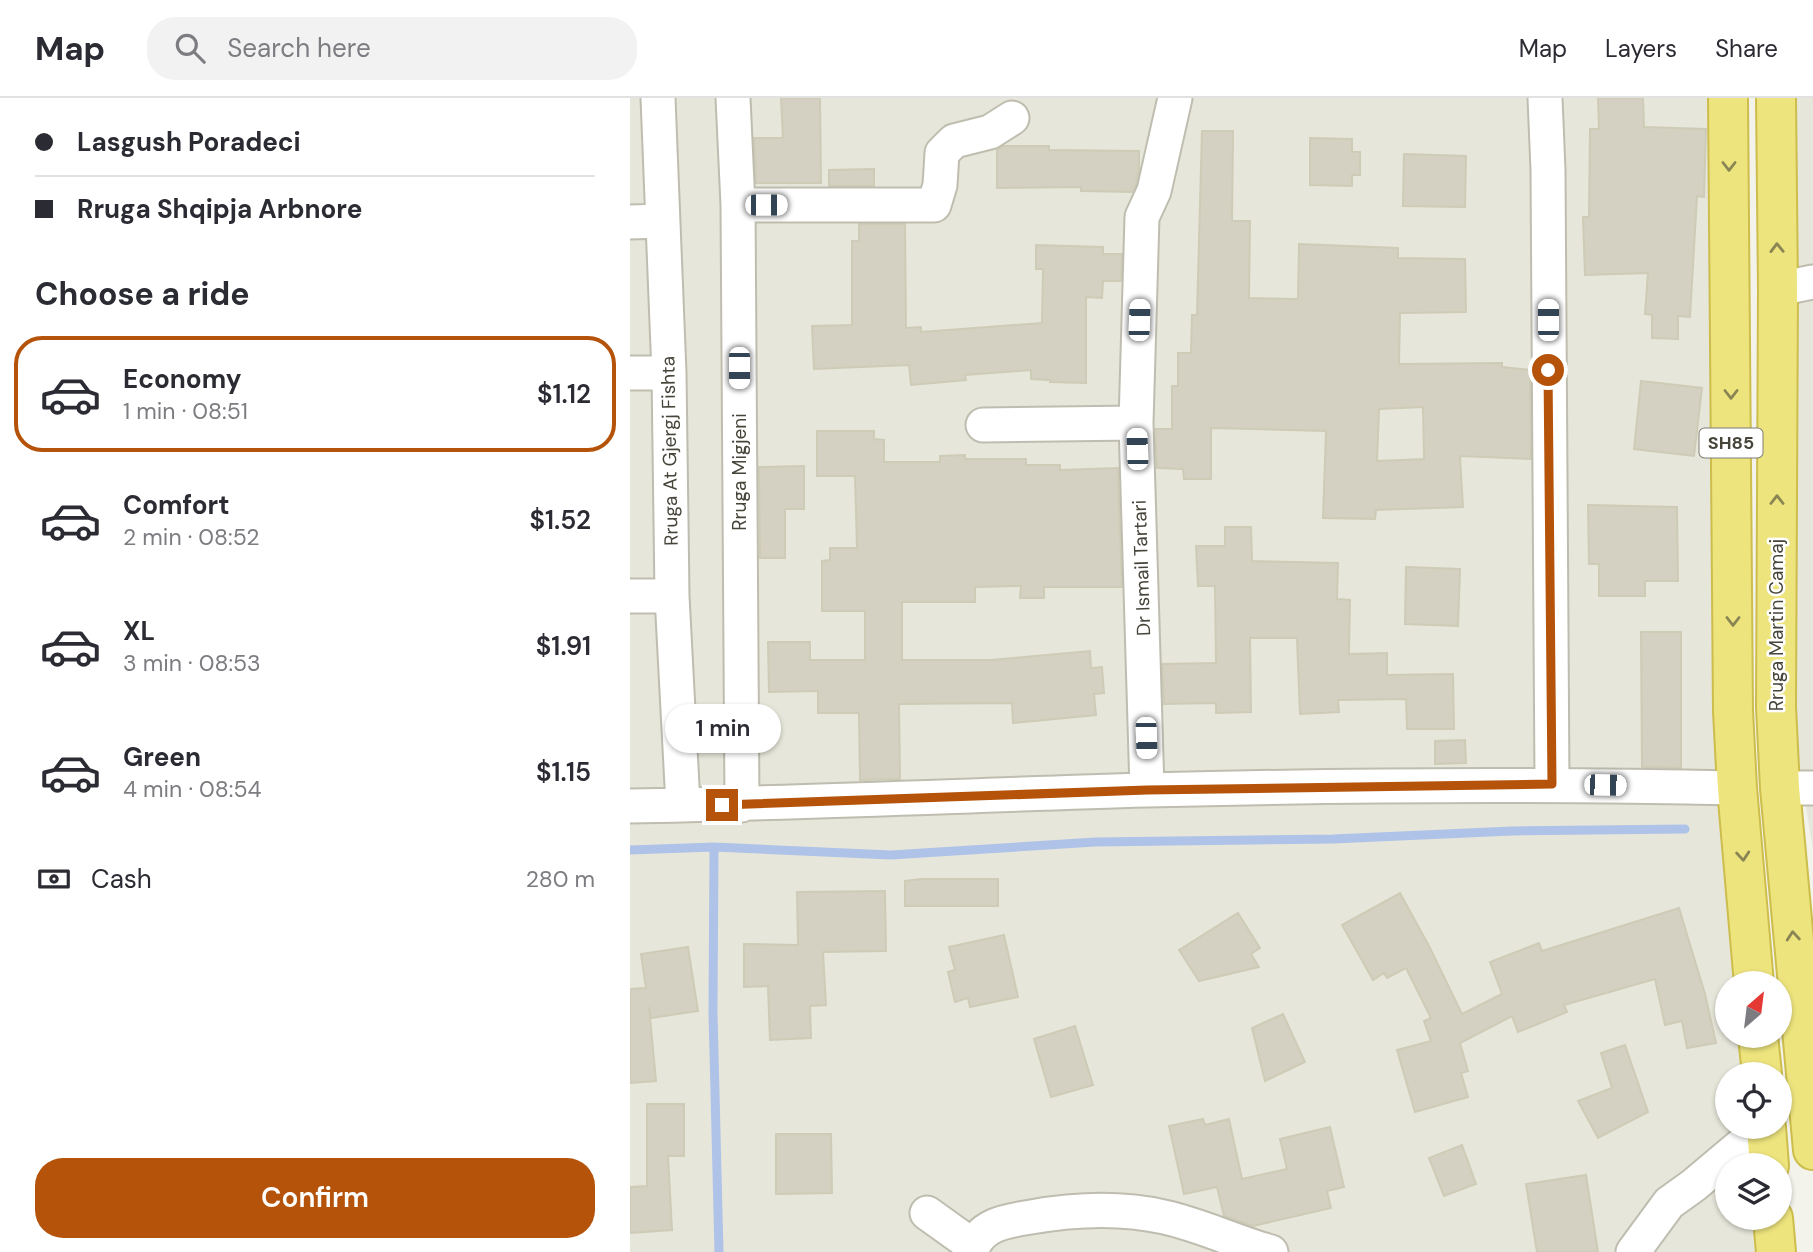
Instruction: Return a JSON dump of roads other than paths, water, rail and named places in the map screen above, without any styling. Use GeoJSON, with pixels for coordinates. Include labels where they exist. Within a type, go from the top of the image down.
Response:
{"type":"FeatureCollection","features":[{"type":"Feature","properties":{"kind":"highway","name":"SH85"},"geometry":{"type":"LineString","coordinates":[[1728,98],[1733,711],[1753,971]]}},
{"type":"Feature","properties":{"kind":"highway","name":"Rruga Martin Camaj"},"geometry":{"type":"LineString","coordinates":[[1776,98],[1795,286],[1776,707],[1797,788],[1813,1150]]}},
{"type":"Feature","properties":{"kind":"highway"},"geometry":{"type":"LineString","coordinates":[[1774,1230],[1776,1252]]}},
{"type":"Feature","properties":{"kind":"street","name":"Rruga At Gjergj Fishta"},"geometry":{"type":"LineString","coordinates":[[657,98],[646,221],[668,373],[672,596],[683,805]]}},
{"type":"Feature","properties":{"kind":"street","name":"Rruga Migjeni"},"geometry":{"type":"LineString","coordinates":[[733,98],[738,205],[742,805]]}},
{"type":"Feature","properties":{"kind":"street","name":"Dr Ismail Tartari"},"geometry":{"type":"LineString","coordinates":[[1147,790],[1136,423],[1142,217],[1154,191],[1175,98]]}},
{"type":"Feature","properties":{"kind":"street"},"geometry":{"type":"LineString","coordinates":[[1545,98],[1548,182],[1552,784]]}},
{"type":"Feature","properties":{"kind":"street"},"geometry":{"type":"LineString","coordinates":[[738,205],[934,205],[940,185],[942,153],[954,141],[990,132],[1012,118]]}},
{"type":"Feature","properties":{"kind":"street"},"geometry":{"type":"LineString","coordinates":[[630,373],[668,373]]}},
{"type":"Feature","properties":{"kind":"street"},"geometry":{"type":"LineString","coordinates":[[983,425],[1136,423]]}},
{"type":"Feature","properties":{"kind":"street"},"geometry":{"type":"LineString","coordinates":[[630,596],[672,596]]}},
{"type":"Feature","properties":{"kind":"street"},"geometry":{"type":"LineString","coordinates":[[630,806],[742,805],[1147,790],[1552,784],[1737,788]]}},
{"type":"Feature","properties":{"kind":"street"},"geometry":{"type":"LineString","coordinates":[[1633,1252],[1669,1203],[1750,1139]]}},
{"type":"Feature","properties":{"kind":"street"},"geometry":{"type":"LineString","coordinates":[[927,1213],[972,1249],[984,1230],[1003,1222],[1091,1210],[1128,1211],[1164,1217],[1271,1252]]}},
{"type":"Feature","properties":{"kind":"waterway"},"geometry":{"type":"LineString","coordinates":[[630,850],[714,847],[891,855],[1095,842],[1333,839],[1512,831],[1685,829]]}},
{"type":"Feature","properties":{"kind":"waterway"},"geometry":{"type":"LineString","coordinates":[[714,847],[713,1013],[719,1252]]}}]}
